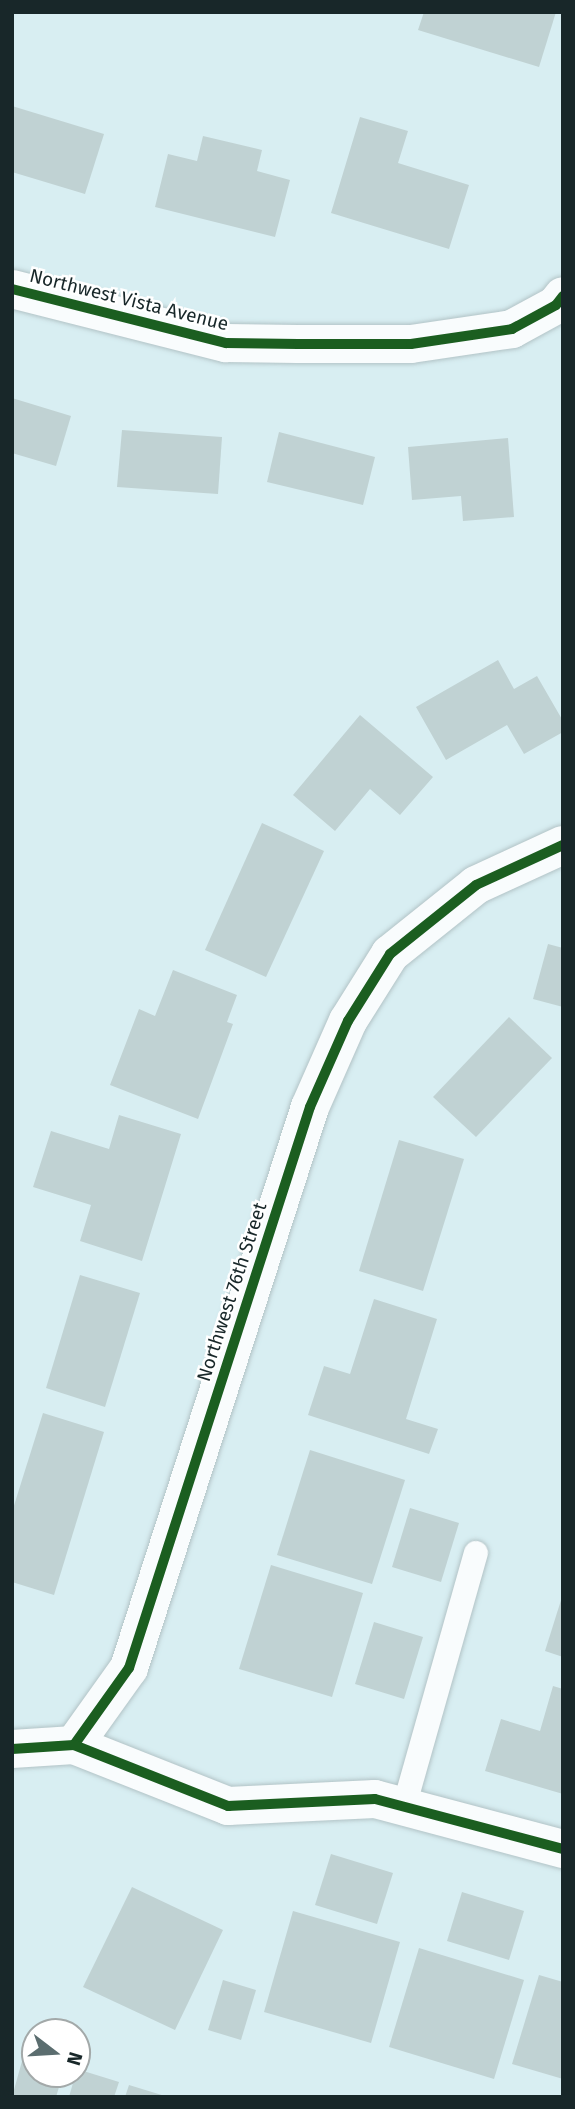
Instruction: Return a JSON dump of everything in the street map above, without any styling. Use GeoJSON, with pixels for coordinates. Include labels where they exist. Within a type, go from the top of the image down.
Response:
{"type":"FeatureCollection","features":[{"type":"Feature","properties":{"kind":"street","name":"Northwest Vista Avenue"},"geometry":{"type":"LineString","coordinates":[[12,289],[226,343],[298,344],[411,344],[512,329],[556,305],[563,296]]}},
{"type":"Feature","properties":{"kind":"street","name":"Northwest 76th Street"},"geometry":{"type":"LineString","coordinates":[[74,1745],[129,1668],[310,1107],[348,1021],[390,954],[476,885],[563,845]]}},
{"type":"Feature","properties":{"kind":"street"},"geometry":{"type":"LineString","coordinates":[[12,1749],[74,1745],[228,1806],[375,1799],[563,1849]]}},
{"type":"Feature","properties":{"kind":"lane"},"geometry":{"type":"LineString","coordinates":[[404,1807],[475,1553]]}},
{"type":"Feature","properties":{"kind":"building"},"geometry":{"type":"Polygon","coordinates":[[[424,12],[556,12],[539,67],[418,30],[424,12]]]}},
{"type":"Feature","properties":{"kind":"building"},"geometry":{"type":"Polygon","coordinates":[[[12,106],[104,134],[85,194],[12,172],[12,106]]]}},
{"type":"Feature","properties":{"kind":"building"},"geometry":{"type":"Polygon","coordinates":[[[360,117],[408,131],[398,163],[469,185],[449,249],[331,213],[360,117]]]}},
{"type":"Feature","properties":{"kind":"building"},"geometry":{"type":"Polygon","coordinates":[[[203,136],[262,150],[257,171],[290,180],[275,237],[155,207],[168,154],[197,161],[203,136]]]}},
{"type":"Feature","properties":{"kind":"building"},"geometry":{"type":"Polygon","coordinates":[[[12,398],[71,416],[56,466],[12,453],[12,398]]]}},
{"type":"Feature","properties":{"kind":"building"},"geometry":{"type":"Polygon","coordinates":[[[122,430],[222,437],[218,494],[117,487],[122,430]]]}},
{"type":"Feature","properties":{"kind":"building"},"geometry":{"type":"Polygon","coordinates":[[[279,432],[375,457],[363,505],[267,482],[279,432]]]}},
{"type":"Feature","properties":{"kind":"building"},"geometry":{"type":"Polygon","coordinates":[[[508,438],[514,517],[463,521],[461,496],[412,500],[408,447],[508,438]]]}},
{"type":"Feature","properties":{"kind":"building"},"geometry":{"type":"Polygon","coordinates":[[[498,660],[514,689],[537,676],[563,721],[563,732],[524,754],[507,725],[446,760],[416,707],[498,660]]]}},
{"type":"Feature","properties":{"kind":"building"},"geometry":{"type":"Polygon","coordinates":[[[360,715],[433,777],[400,815],[370,789],[335,831],[293,795],[360,715]]]}},
{"type":"Feature","properties":{"kind":"building"},"geometry":{"type":"Polygon","coordinates":[[[262,823],[324,851],[266,977],[205,950],[262,823]]]}},
{"type":"Feature","properties":{"kind":"building"},"geometry":{"type":"Polygon","coordinates":[[[548,944],[563,948],[563,1007],[533,999],[548,944]]]}},
{"type":"Feature","properties":{"kind":"building"},"geometry":{"type":"Polygon","coordinates":[[[173,970],[237,995],[227,1022],[233,1024],[198,1119],[110,1085],[139,1009],[155,1016],[173,970]]]}},
{"type":"Feature","properties":{"kind":"building"},"geometry":{"type":"Polygon","coordinates":[[[509,1017],[552,1058],[476,1137],[433,1097],[509,1017]]]}},
{"type":"Feature","properties":{"kind":"building"},"geometry":{"type":"Polygon","coordinates":[[[119,1115],[181,1134],[142,1261],[80,1241],[91,1205],[33,1187],[51,1131],[109,1149],[119,1115]]]}},
{"type":"Feature","properties":{"kind":"building"},"geometry":{"type":"Polygon","coordinates":[[[399,1140],[464,1159],[423,1291],[359,1271],[399,1140]]]}},
{"type":"Feature","properties":{"kind":"building"},"geometry":{"type":"Polygon","coordinates":[[[80,1275],[140,1293],[105,1407],[46,1388],[80,1275]]]}},
{"type":"Feature","properties":{"kind":"building"},"geometry":{"type":"Polygon","coordinates":[[[374,1299],[437,1319],[406,1419],[438,1429],[429,1454],[308,1415],[324,1366],[350,1374],[374,1299]]]}},
{"type":"Feature","properties":{"kind":"building"},"geometry":{"type":"Polygon","coordinates":[[[43,1413],[104,1432],[54,1595],[12,1582],[12,1512],[43,1413]]]}},
{"type":"Feature","properties":{"kind":"building"},"geometry":{"type":"Polygon","coordinates":[[[310,1450],[405,1480],[372,1584],[277,1555],[310,1450]]]}},
{"type":"Feature","properties":{"kind":"building"},"geometry":{"type":"Polygon","coordinates":[[[410,1508],[459,1523],[441,1582],[392,1567],[410,1508]]]}},
{"type":"Feature","properties":{"kind":"building"},"geometry":{"type":"Polygon","coordinates":[[[271,1565],[363,1593],[332,1697],[239,1669],[271,1565]]]}},
{"type":"Feature","properties":{"kind":"building"},"geometry":{"type":"Polygon","coordinates":[[[563,1597],[563,1657],[545,1651],[563,1597]]]}},
{"type":"Feature","properties":{"kind":"building"},"geometry":{"type":"Polygon","coordinates":[[[374,1622],[423,1637],[404,1699],[355,1684],[374,1622]]]}},
{"type":"Feature","properties":{"kind":"building"},"geometry":{"type":"Polygon","coordinates":[[[553,1686],[563,1689],[563,1794],[485,1771],[501,1719],[540,1731],[553,1686]]]}},
{"type":"Feature","properties":{"kind":"building"},"geometry":{"type":"Polygon","coordinates":[[[331,1854],[393,1873],[377,1924],[315,1905],[331,1854]]]}},
{"type":"Feature","properties":{"kind":"building"},"geometry":{"type":"Polygon","coordinates":[[[132,1887],[223,1930],[175,2030],[83,1987],[132,1887]]]}},
{"type":"Feature","properties":{"kind":"building"},"geometry":{"type":"Polygon","coordinates":[[[462,1892],[524,1911],[509,1960],[447,1941],[462,1892]]]}},
{"type":"Feature","properties":{"kind":"building"},"geometry":{"type":"Polygon","coordinates":[[[293,1911],[400,1942],[371,2043],[264,2012],[293,1911]]]}},
{"type":"Feature","properties":{"kind":"building"},"geometry":{"type":"Polygon","coordinates":[[[419,1948],[524,1980],[494,2079],[389,2047],[419,1948]]]}},
{"type":"Feature","properties":{"kind":"building"},"geometry":{"type":"Polygon","coordinates":[[[539,1975],[563,1982],[563,2079],[512,2064],[539,1975]]]}},
{"type":"Feature","properties":{"kind":"building"},"geometry":{"type":"Polygon","coordinates":[[[223,1980],[256,1990],[241,2040],[208,2030],[223,1980]]]}},
{"type":"Feature","properties":{"kind":"building"},"geometry":{"type":"Polygon","coordinates":[[[21,2065],[21,2088],[59,2088],[56,2097],[12,2097],[21,2065]]]}},
{"type":"Feature","properties":{"kind":"building"},"geometry":{"type":"Polygon","coordinates":[[[91,2073],[119,2082],[114,2097],[69,2097],[72,2088],[91,2088],[91,2073]]]}},
{"type":"Feature","properties":{"kind":"building"},"geometry":{"type":"Polygon","coordinates":[[[129,2085],[165,2096],[165,2097],[125,2097],[129,2085]]]}},
{"type":"Feature","properties":{"kind":"cycle path"},"geometry":{"type":"LineString","coordinates":[[12,289],[226,343],[298,344],[411,344],[512,329],[556,305],[563,296]]}},
{"type":"Feature","properties":{"kind":"cycle path"},"geometry":{"type":"LineString","coordinates":[[74,1745],[129,1668],[310,1107],[348,1021],[390,954],[476,885],[563,845]]}},
{"type":"Feature","properties":{"kind":"cycle path"},"geometry":{"type":"LineString","coordinates":[[12,1749],[74,1745],[228,1806],[375,1799],[563,1849]]}}]}
